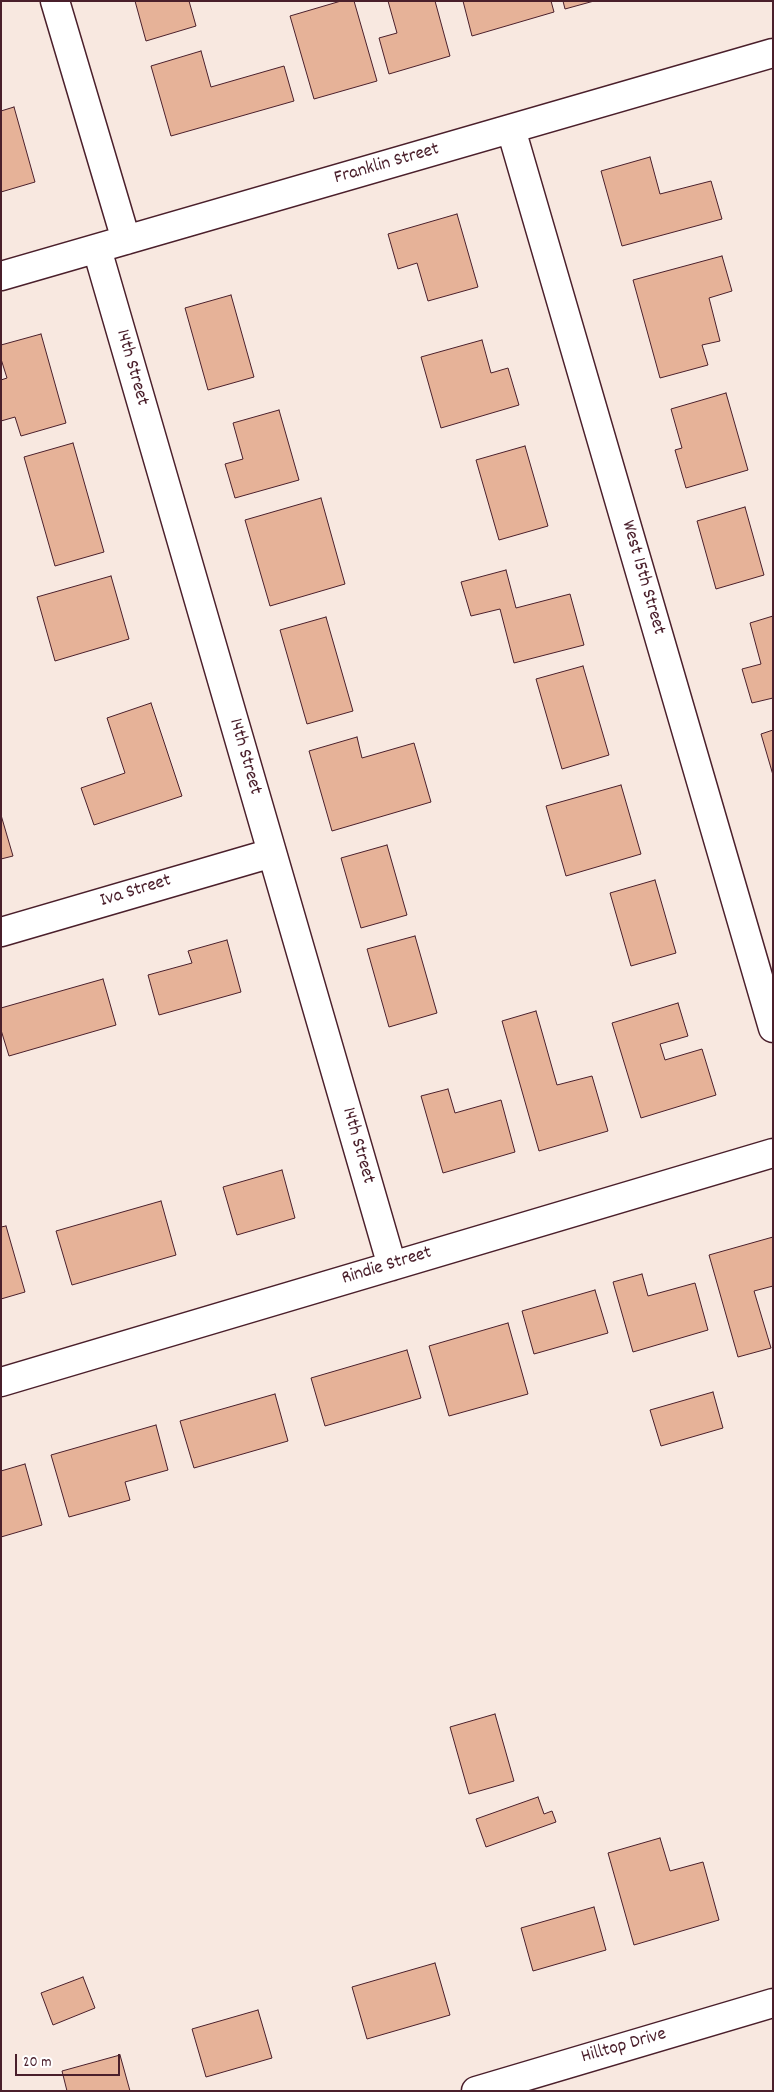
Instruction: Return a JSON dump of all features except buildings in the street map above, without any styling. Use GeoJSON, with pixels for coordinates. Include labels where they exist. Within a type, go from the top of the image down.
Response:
{"type":"FeatureCollection","features":[{"type":"Feature","properties":{"kind":"street"},"geometry":{"type":"LineString","coordinates":[[55,1],[126,240]]}},
{"type":"Feature","properties":{"kind":"street","name":"Franklin Street"},"geometry":{"type":"LineString","coordinates":[[1,276],[773,53]]}},
{"type":"Feature","properties":{"kind":"street","name":"West 15th Street"},"geometry":{"type":"LineString","coordinates":[[511,129],[773,1028]]}},
{"type":"Feature","properties":{"kind":"street","name":"14th Street"},"geometry":{"type":"LineString","coordinates":[[97,249],[392,1266]]}},
{"type":"Feature","properties":{"kind":"street","name":"Iva Street"},"geometry":{"type":"LineString","coordinates":[[1,932],[272,853]]}},
{"type":"Feature","properties":{"kind":"street","name":"Rindie Street"},"geometry":{"type":"LineString","coordinates":[[1,1382],[773,1153]]}},
{"type":"Feature","properties":{"kind":"street","name":"Hilltop Drive"},"geometry":{"type":"LineString","coordinates":[[476,2091],[773,2003]]}}]}
